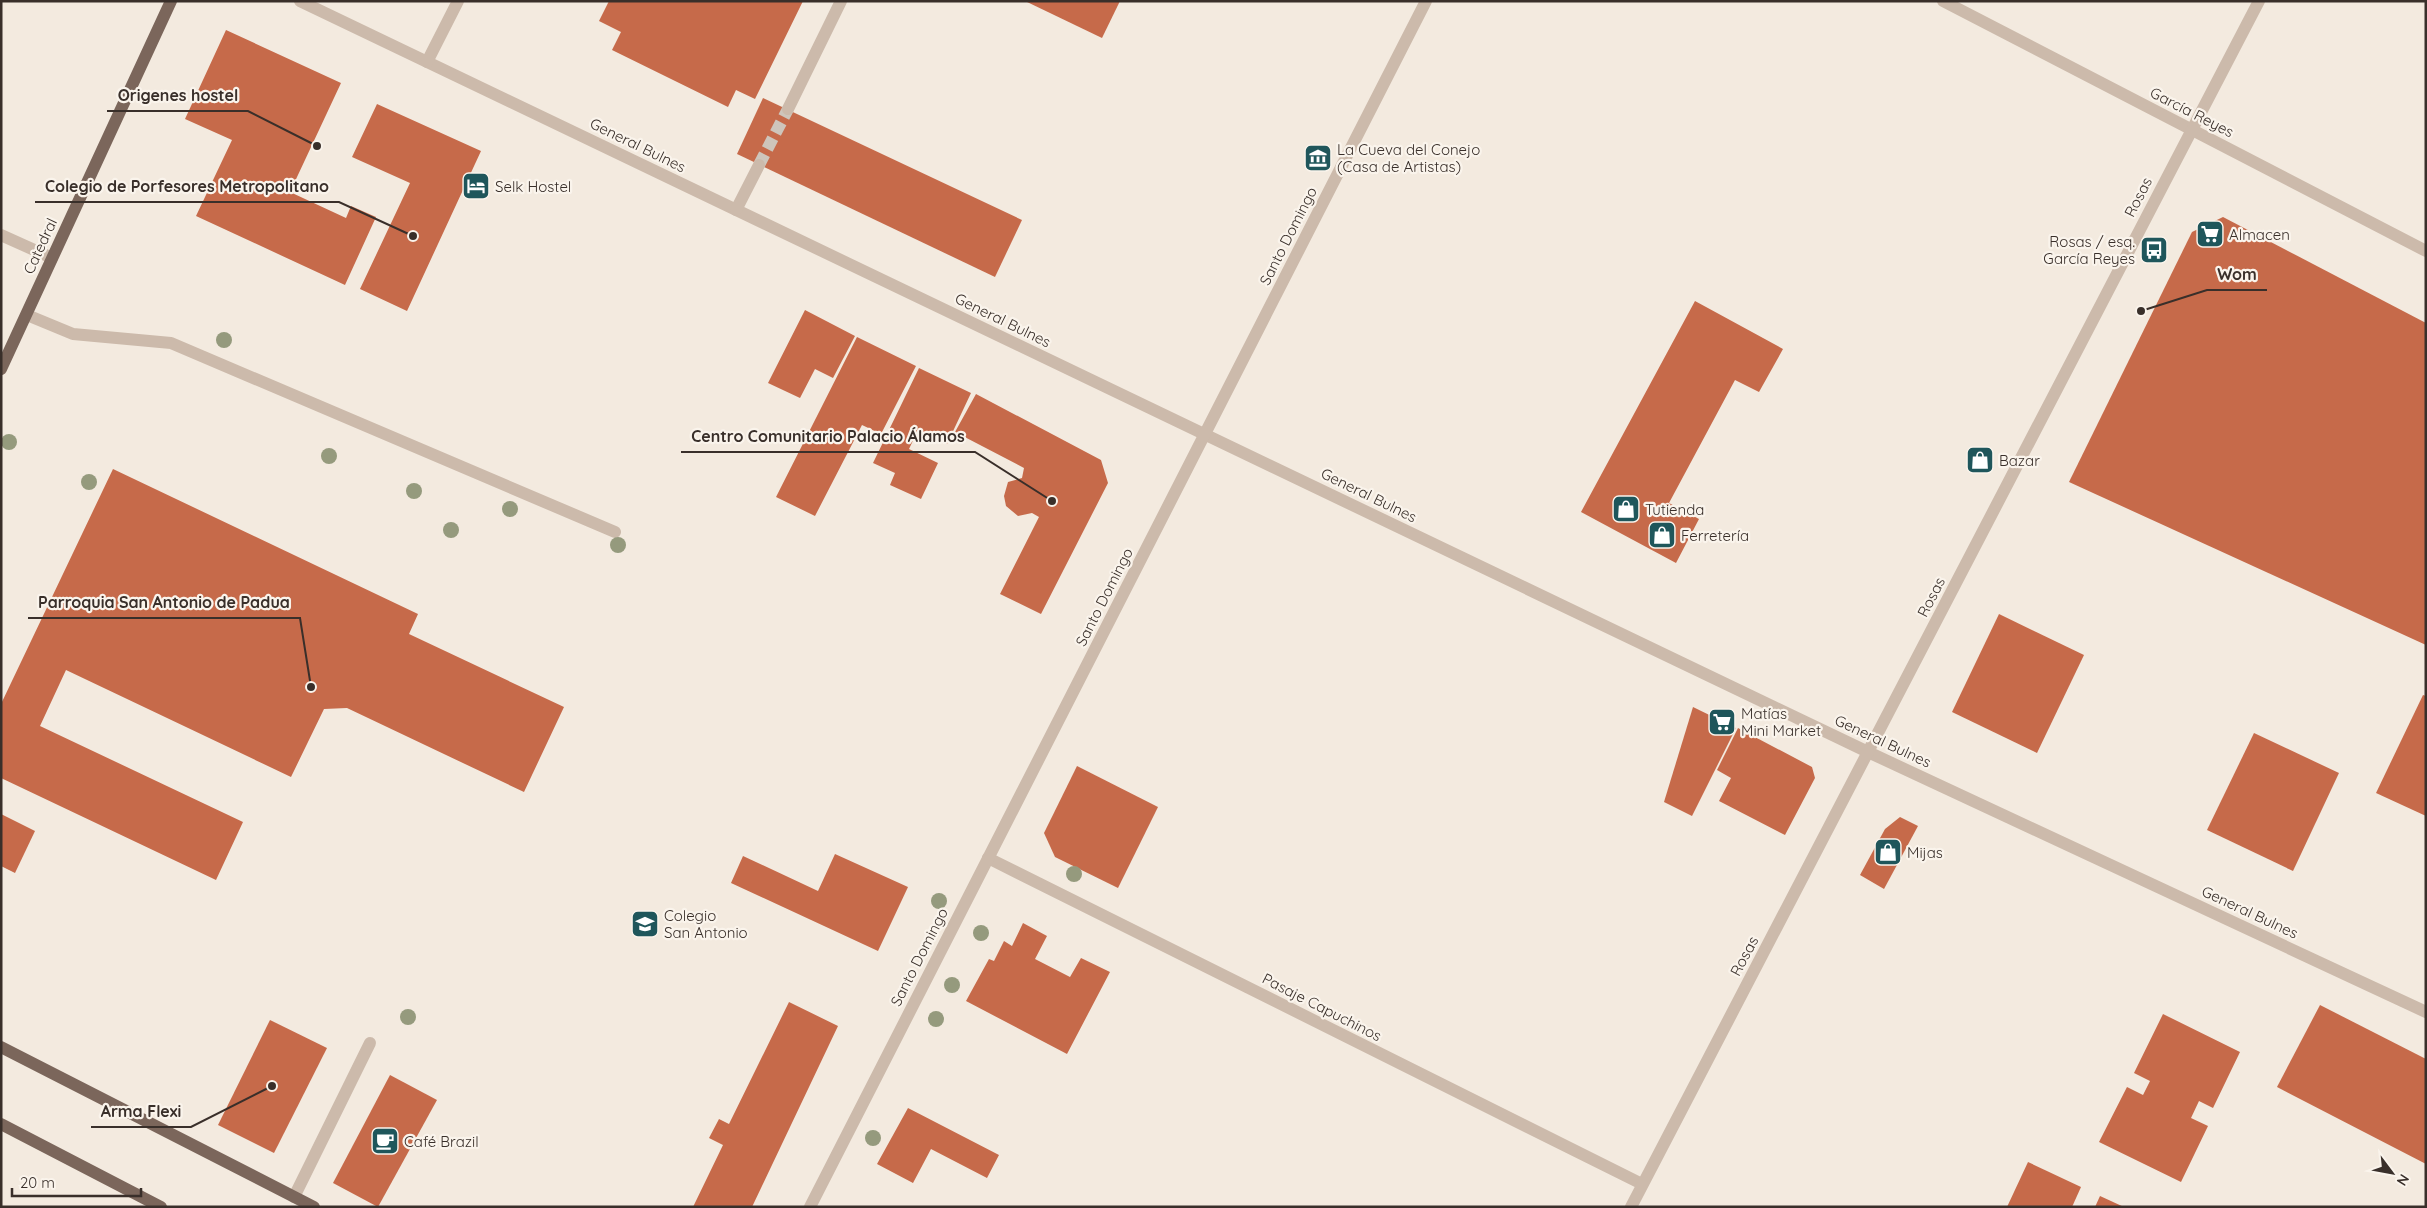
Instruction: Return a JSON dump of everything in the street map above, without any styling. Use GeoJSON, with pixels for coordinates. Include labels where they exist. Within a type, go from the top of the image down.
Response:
{"type":"FeatureCollection","features":[{"type":"Feature","properties":{"kind":"main road","name":"Catedral"},"geometry":{"type":"LineString","coordinates":[[1,368],[171,1]]}},
{"type":"Feature","properties":{"kind":"main road"},"geometry":{"type":"LineString","coordinates":[[1,1047],[314,1207]]}},
{"type":"Feature","properties":{"kind":"main road"},"geometry":{"type":"LineString","coordinates":[[1,1124],[161,1207]]}},
{"type":"Feature","properties":{"kind":"street","name":"General Bulnes"},"geometry":{"type":"LineString","coordinates":[[300,1],[1868,752],[2426,1012]]}},
{"type":"Feature","properties":{"kind":"street"},"geometry":{"type":"LineString","coordinates":[[427,62],[458,1]]}},
{"type":"Feature","properties":{"kind":"street"},"geometry":{"type":"LineString","coordinates":[[788,109],[841,1]]}},
{"type":"Feature","properties":{"kind":"street","name":"Santo Domingo"},"geometry":{"type":"LineString","coordinates":[[810,1207],[1426,1]]}},
{"type":"Feature","properties":{"kind":"street","name":"García Reyes"},"geometry":{"type":"LineString","coordinates":[[1943,1],[2426,251]]}},
{"type":"Feature","properties":{"kind":"street","name":"Rosas"},"geometry":{"type":"LineString","coordinates":[[1631,1207],[2259,1]]}},
{"type":"Feature","properties":{"kind":"street"},"geometry":{"type":"LineString","coordinates":[[736,210],[759,165]]}},
{"type":"Feature","properties":{"kind":"street"},"geometry":{"type":"LineString","coordinates":[[1,235],[52,258]]}},
{"type":"Feature","properties":{"kind":"street"},"geometry":{"type":"LineString","coordinates":[[26,315],[73,334],[171,343],[615,532]]}},
{"type":"Feature","properties":{"kind":"street","name":"Pasaje Capuchinos"},"geometry":{"type":"LineString","coordinates":[[988,858],[1642,1184]]}},
{"type":"Feature","properties":{"kind":"street"},"geometry":{"type":"LineString","coordinates":[[294,1197],[370,1043]]}},
{"type":"Feature","properties":{"kind":"building"},"geometry":{"type":"Polygon","coordinates":[[[609,1],[803,1],[755,99],[736,90],[728,107],[612,50],[621,32],[599,21],[609,1]]]}},
{"type":"Feature","properties":{"kind":"building"},"geometry":{"type":"Polygon","coordinates":[[[1025,1],[1120,1],[1102,38],[1025,1]]]}},
{"type":"Feature","properties":{"kind":"building"},"geometry":{"type":"Polygon","coordinates":[[[226,30],[341,83],[290,192],[346,218],[351,206],[376,217],[345,285],[196,216],[232,140],[185,119],[226,30]]]}},
{"type":"Feature","properties":{"kind":"building"},"geometry":{"type":"Polygon","coordinates":[[[763,98],[1022,220],[995,277],[737,154],[763,98]]]}},
{"type":"Feature","properties":{"kind":"building"},"geometry":{"type":"Polygon","coordinates":[[[377,104],[481,151],[407,311],[360,289],[410,183],[352,157],[377,104]]]}},
{"type":"Feature","properties":{"kind":"building"},"geometry":{"type":"Polygon","coordinates":[[[2223,217],[2426,323],[2426,645],[2069,482],[2192,232],[2223,217]]]}},
{"type":"Feature","properties":{"kind":"building"},"geometry":{"type":"Polygon","coordinates":[[[1695,301],[1783,349],[1759,392],[1735,380],[1669,503],[1699,519],[1676,563],[1581,512],[1695,301]]]}},
{"type":"Feature","properties":{"kind":"building"},"geometry":{"type":"Polygon","coordinates":[[[805,310],[855,336],[833,378],[815,369],[800,398],[768,383],[805,310]]]}},
{"type":"Feature","properties":{"kind":"building"},"geometry":{"type":"Polygon","coordinates":[[[857,337],[916,366],[881,434],[862,425],[815,516],[776,497],[857,337]]]}},
{"type":"Feature","properties":{"kind":"building"},"geometry":{"type":"Polygon","coordinates":[[[919,368],[971,393],[947,444],[918,430],[909,449],[938,463],[921,499],[890,485],[895,473],[873,463],[919,368]]]}},
{"type":"Feature","properties":{"kind":"building"},"geometry":{"type":"Polygon","coordinates":[[[976,394],[1101,460],[1108,483],[1041,614],[1000,594],[1039,517],[1032,513],[1018,516],[1006,506],[1004,496],[1008,482],[1022,478],[1024,468],[955,432],[976,394]]]}},
{"type":"Feature","properties":{"kind":"building"},"geometry":{"type":"Polygon","coordinates":[[[113,469],[418,614],[409,634],[564,707],[524,792],[347,708],[324,709],[291,777],[66,670],[40,726],[243,822],[216,880],[1,778],[1,704],[113,469]]]}},
{"type":"Feature","properties":{"kind":"building"},"geometry":{"type":"Polygon","coordinates":[[[1999,614],[2084,655],[2037,753],[1952,712],[1999,614]]]}},
{"type":"Feature","properties":{"kind":"building"},"geometry":{"type":"Polygon","coordinates":[[[2423,695],[2426,696],[2426,816],[2376,793],[2423,695]]]}},
{"type":"Feature","properties":{"kind":"building"},"geometry":{"type":"Polygon","coordinates":[[[1693,707],[1736,728],[1692,816],[1664,802],[1693,707]]]}},
{"type":"Feature","properties":{"kind":"building"},"geometry":{"type":"Polygon","coordinates":[[[1738,728],[1812,767],[1815,778],[1785,835],[1719,801],[1731,778],[1717,770],[1738,728]]]}},
{"type":"Feature","properties":{"kind":"building"},"geometry":{"type":"Polygon","coordinates":[[[2254,733],[2339,773],[2293,871],[2207,830],[2254,733]]]}},
{"type":"Feature","properties":{"kind":"building"},"geometry":{"type":"Polygon","coordinates":[[[1077,766],[1158,807],[1118,888],[1055,857],[1044,833],[1077,766]]]}},
{"type":"Feature","properties":{"kind":"building"},"geometry":{"type":"Polygon","coordinates":[[[1,814],[35,831],[15,873],[1,866],[1,814]]]}},
{"type":"Feature","properties":{"kind":"building","name":"Mijas"},"geometry":{"type":"Polygon","coordinates":[[[1900,817],[1918,826],[1884,889],[1860,875],[1885,829],[1900,817]]]}},
{"type":"Feature","properties":{"kind":"building"},"geometry":{"type":"Polygon","coordinates":[[[835,854],[908,887],[878,951],[731,883],[743,856],[818,891],[835,854]]]}},
{"type":"Feature","properties":{"kind":"building"},"geometry":{"type":"Polygon","coordinates":[[[1023,923],[1047,936],[1035,959],[1070,977],[1081,958],[1110,972],[1067,1054],[966,1001],[989,959],[994,961],[1004,941],[1012,946],[1023,923]]]}},
{"type":"Feature","properties":{"kind":"building"},"geometry":{"type":"Polygon","coordinates":[[[789,1002],[838,1026],[752,1207],[693,1207],[723,1145],[709,1138],[719,1119],[729,1124],[789,1002]]]}},
{"type":"Feature","properties":{"kind":"building"},"geometry":{"type":"Polygon","coordinates":[[[2320,1005],[2426,1059],[2426,1164],[2277,1087],[2320,1005]]]}},
{"type":"Feature","properties":{"kind":"building"},"geometry":{"type":"Polygon","coordinates":[[[2163,1014],[2240,1052],[2213,1108],[2199,1101],[2191,1118],[2208,1126],[2181,1182],[2099,1142],[2127,1087],[2143,1095],[2150,1081],[2134,1073],[2163,1014]]]}},
{"type":"Feature","properties":{"kind":"building"},"geometry":{"type":"Polygon","coordinates":[[[270,1020],[327,1048],[274,1153],[218,1125],[270,1020]]]}},
{"type":"Feature","properties":{"kind":"building","name":"Café Brazil"},"geometry":{"type":"Polygon","coordinates":[[[390,1075],[437,1100],[378,1207],[333,1183],[390,1075]]]}},
{"type":"Feature","properties":{"kind":"building"},"geometry":{"type":"Polygon","coordinates":[[[908,1108],[999,1155],[987,1178],[931,1149],[913,1183],[877,1164],[908,1108]]]}},
{"type":"Feature","properties":{"kind":"building"},"geometry":{"type":"Polygon","coordinates":[[[2028,1162],[2081,1187],[2072,1207],[2007,1207],[2028,1162]]]}},
{"type":"Feature","properties":{"kind":"building"},"geometry":{"type":"Polygon","coordinates":[[[2100,1196],[2124,1207],[2095,1207],[2100,1196]]]}},
{"type":"Feature","properties":{"kind":"tunnel"},"geometry":{"type":"LineString","coordinates":[[759,165],[788,109]]}},
{"type":"Feature","properties":{"kind":"place","name":"Origenes hostel"},"geometry":{"type":"Point","coordinates":[317,146]}},
{"type":"Feature","properties":{"kind":"place","name":"La Cueva del Conejo (Casa de Artistas)"},"geometry":{"type":"Point","coordinates":[1318,158]}},
{"type":"Feature","properties":{"kind":"place","name":"Selk Hostel"},"geometry":{"type":"Point","coordinates":[476,186]}},
{"type":"Feature","properties":{"kind":"place","name":"Almacen"},"geometry":{"type":"Point","coordinates":[2210,234]}},
{"type":"Feature","properties":{"kind":"place","name":"Colegio de Porfesores Metropolitano"},"geometry":{"type":"Point","coordinates":[413,236]}},
{"type":"Feature","properties":{"kind":"place","name":"Rosas / esq. García Reyes"},"geometry":{"type":"Point","coordinates":[2154,250]}},
{"type":"Feature","properties":{"kind":"place","name":"Wom"},"geometry":{"type":"Point","coordinates":[2141,311]}},
{"type":"Feature","properties":{"kind":"place","name":"Bazar"},"geometry":{"type":"Point","coordinates":[1980,460]}},
{"type":"Feature","properties":{"kind":"place","name":"Centro Comunitario Palacio Álamos"},"geometry":{"type":"Point","coordinates":[1052,501]}},
{"type":"Feature","properties":{"kind":"place","name":"Tutienda"},"geometry":{"type":"Point","coordinates":[1626,509]}},
{"type":"Feature","properties":{"kind":"place","name":"Ferretería"},"geometry":{"type":"Point","coordinates":[1662,535]}},
{"type":"Feature","properties":{"kind":"place","name":"Parroquia San Antonio de Padua"},"geometry":{"type":"Point","coordinates":[311,687]}},
{"type":"Feature","properties":{"kind":"place","name":"Matías Mini Market"},"geometry":{"type":"Point","coordinates":[1722,722]}},
{"type":"Feature","properties":{"kind":"place","name":"Mijas"},"geometry":{"type":"Point","coordinates":[1888,852]}},
{"type":"Feature","properties":{"kind":"place","name":"Colegio San Antonio"},"geometry":{"type":"Point","coordinates":[645,924]}},
{"type":"Feature","properties":{"kind":"place","name":"Arma Flexi"},"geometry":{"type":"Point","coordinates":[272,1086]}},
{"type":"Feature","properties":{"kind":"place","name":"Café Brazil"},"geometry":{"type":"Point","coordinates":[385,1141]}}]}
